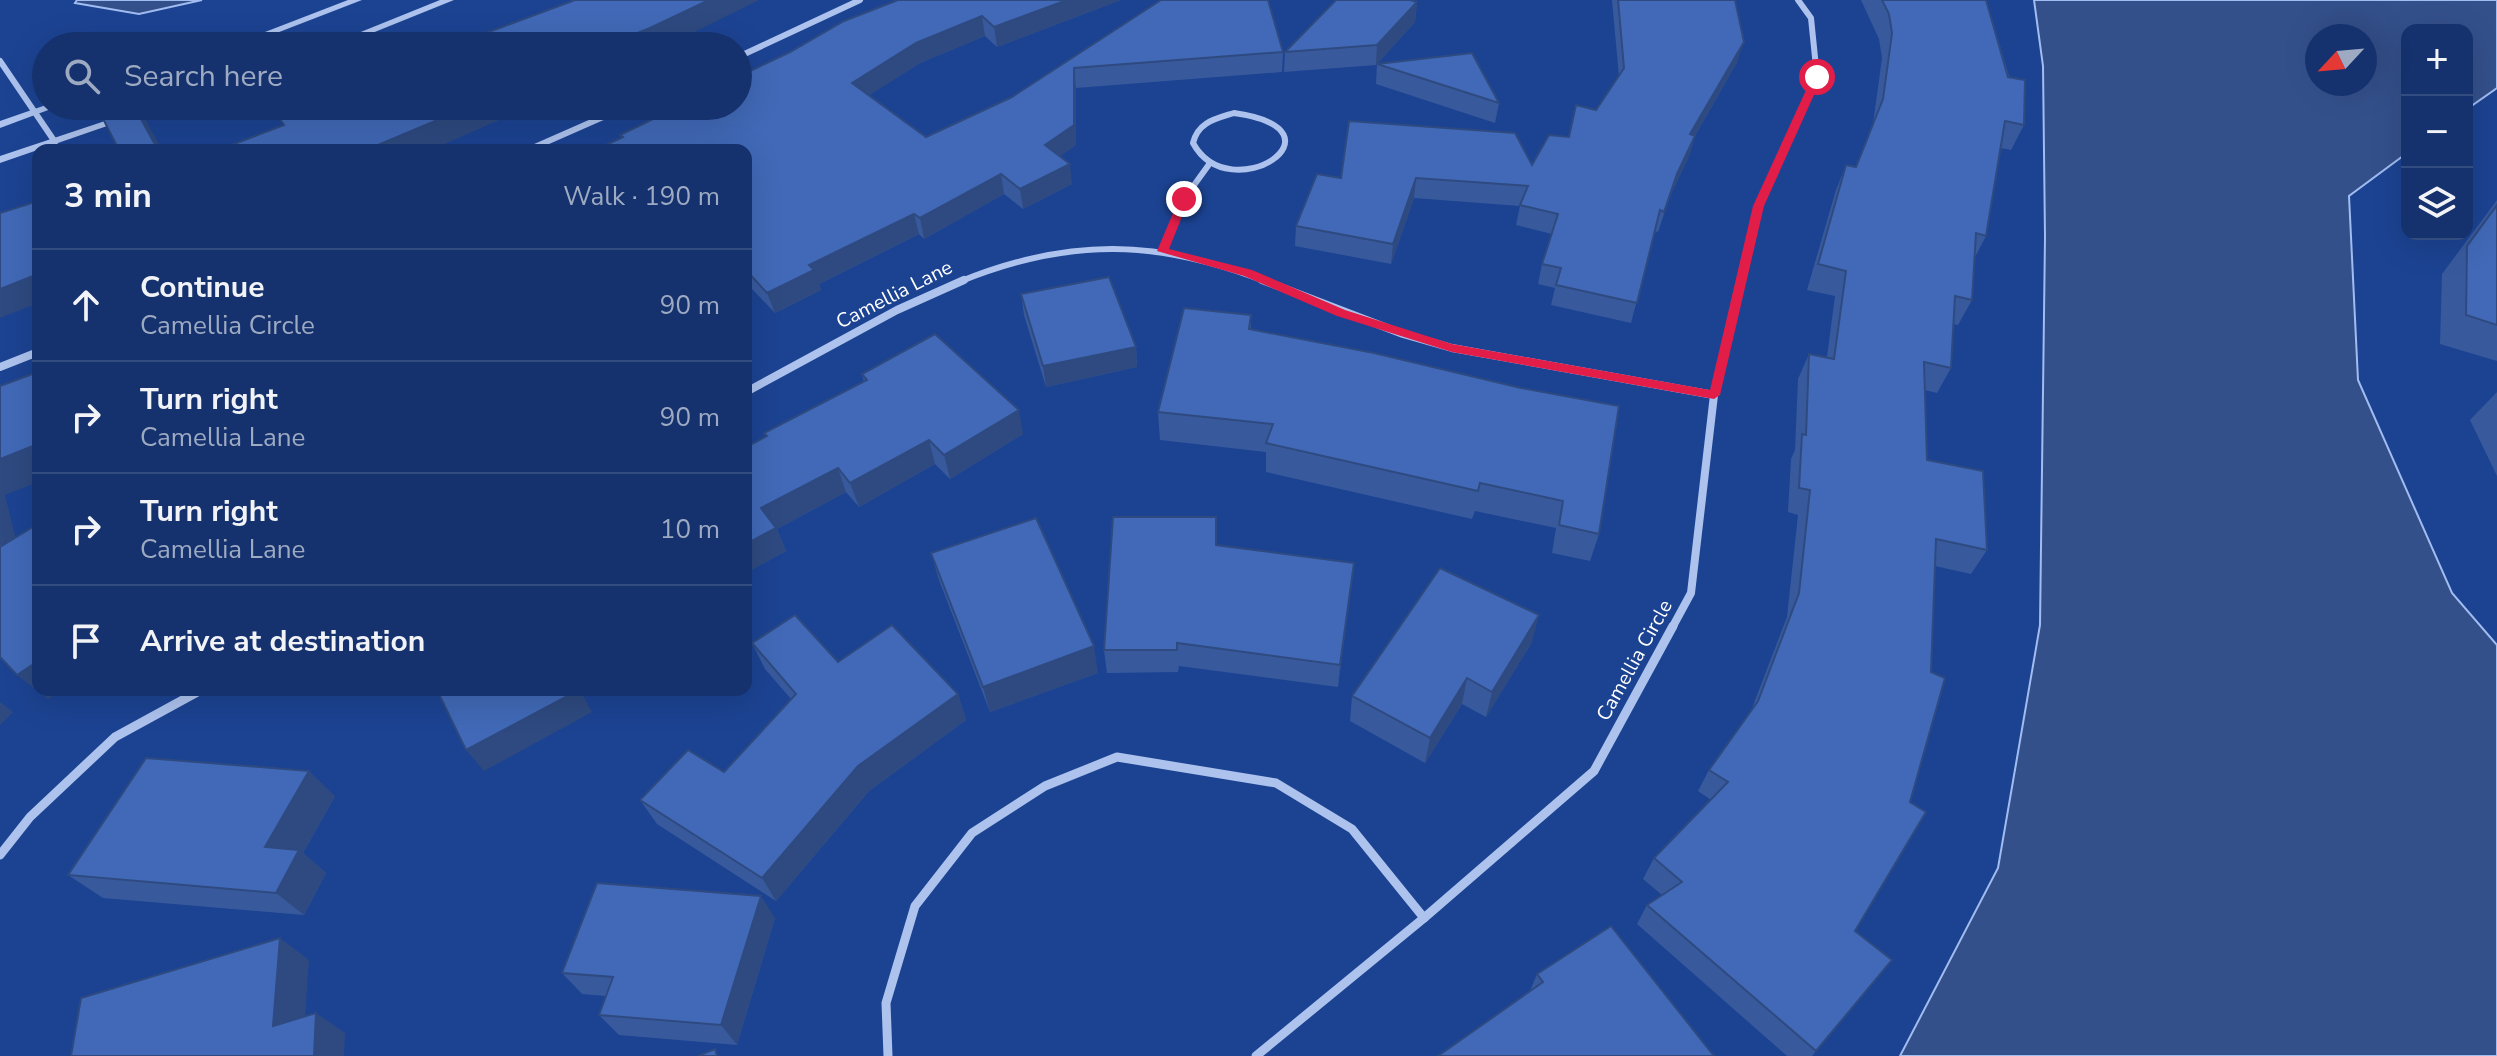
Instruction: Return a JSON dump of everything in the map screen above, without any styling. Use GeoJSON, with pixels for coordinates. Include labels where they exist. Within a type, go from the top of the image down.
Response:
{"type":"FeatureCollection","features":[{"type":"Feature","properties":{"kind":"street"},"geometry":{"type":"LineString","coordinates":[[271,32],[357,0]]}},
{"type":"Feature","properties":{"kind":"street"},"geometry":{"type":"LineString","coordinates":[[367,32],[449,0]]}},
{"type":"Feature","properties":{"kind":"street"},"geometry":{"type":"LineString","coordinates":[[752,50],[860,0]]}},
{"type":"Feature","properties":{"kind":"street","name":"Camellia Circle"},"geometry":{"type":"LineString","coordinates":[[1256,1056],[1424,918],[1594,771],[1691,593],[1714,395],[1758,206],[1817,77],[1811,18],[1798,0]]}},
{"type":"Feature","properties":{"kind":"street"},"geometry":{"type":"LineString","coordinates":[[0,61],[32,111]]}},
{"type":"Feature","properties":{"kind":"street"},"geometry":{"type":"LineString","coordinates":[[0,125],[32,113]]}},
{"type":"Feature","properties":{"kind":"street"},"geometry":{"type":"LineString","coordinates":[[1234,113],[1260,116],[1280,127],[1286,138],[1285,149],[1276,159],[1262,166],[1235,169],[1210,163],[1197,155],[1193,144],[1194,133],[1203,123],[1217,116],[1234,113]]}},
{"type":"Feature","properties":{"kind":"street"},"geometry":{"type":"LineString","coordinates":[[38,120],[55,142]]}},
{"type":"Feature","properties":{"kind":"street"},"geometry":{"type":"LineString","coordinates":[[49,144],[119,120]]}},
{"type":"Feature","properties":{"kind":"street"},"geometry":{"type":"LineString","coordinates":[[542,144],[596,120]]}},
{"type":"Feature","properties":{"kind":"street"},"geometry":{"type":"LineString","coordinates":[[0,160],[32,150]]}},
{"type":"Feature","properties":{"kind":"street"},"geometry":{"type":"LineString","coordinates":[[1163,251],[1184,199],[1210,163]]}},
{"type":"Feature","properties":{"kind":"street","name":"Camellia Lane"},"geometry":{"type":"LineString","coordinates":[[752,389],[927,294],[969,276],[1060,251],[1130,247],[1163,251],[1248,273],[1341,313],[1452,348],[1714,395]]}},
{"type":"Feature","properties":{"kind":"street"},"geometry":{"type":"LineString","coordinates":[[0,367],[32,354]]}},
{"type":"Feature","properties":{"kind":"street"},"geometry":{"type":"LineString","coordinates":[[0,855],[30,817],[115,737],[190,696]]}},
{"type":"Feature","properties":{"kind":"street"},"geometry":{"type":"LineString","coordinates":[[888,1056],[886,1003],[915,906],[972,833],[1045,786],[1117,757],[1276,783],[1352,829],[1424,918]]}},
{"type":"Feature","properties":{"kind":"water"},"geometry":{"type":"Polygon","coordinates":[[[77,0],[202,0],[139,14],[75,3],[77,0]]]}},
{"type":"Feature","properties":{"kind":"water"},"geometry":{"type":"Polygon","coordinates":[[[2034,0],[2497,0],[2497,88],[2473,105],[2473,24],[2401,24],[2401,157],[2349,196],[2358,380],[2452,593],[2497,645],[2497,1056],[1900,1056],[1998,868],[2040,625],[2045,237],[2043,66],[2034,0]]]}},
{"type":"Feature","properties":{"kind":"building"},"geometry":{"type":"Polygon","coordinates":[[[575,0],[709,0],[640,32],[489,32],[575,0]]]}},
{"type":"Feature","properties":{"kind":"building"},"geometry":{"type":"Polygon","coordinates":[[[898,0],[1067,0],[994,27],[982,16],[916,43],[852,83],[926,137],[1012,97],[1161,0],[1268,0],[1283,52],[1074,68],[1074,125],[1045,145],[1070,164],[1020,189],[1001,174],[920,218],[914,214],[809,265],[814,270],[767,293],[752,277],[752,144],[608,144],[651,120],[752,120],[752,70],[844,21],[898,0]]]}},
{"type":"Feature","properties":{"kind":"building"},"geometry":{"type":"Polygon","coordinates":[[[1336,0],[1417,2],[1377,45],[1285,52],[1336,0]]]}},
{"type":"Feature","properties":{"kind":"building"},"geometry":{"type":"Polygon","coordinates":[[[1618,0],[1735,0],[1744,42],[1690,134],[1695,136],[1664,212],[1660,210],[1637,303],[1556,285],[1561,268],[1542,264],[1558,214],[1520,205],[1528,186],[1416,178],[1393,244],[1296,226],[1317,174],[1341,178],[1349,121],[1515,133],[1532,165],[1549,135],[1569,137],[1576,105],[1596,110],[1624,68],[1618,0]]]}},
{"type":"Feature","properties":{"kind":"building"},"geometry":{"type":"Polygon","coordinates":[[[1882,0],[1986,0],[2008,77],[2025,80],[2024,125],[2005,121],[1986,236],[1976,233],[1972,300],[1955,296],[1951,368],[1924,362],[1927,460],[1983,471],[1987,550],[1936,539],[1931,672],[1945,678],[1910,802],[1926,812],[1855,931],[1892,960],[1816,1051],[1647,905],[1682,882],[1654,858],[1728,782],[1709,770],[1758,701],[1799,593],[1810,490],[1799,488],[1802,434],[1806,435],[1809,354],[1834,359],[1846,271],[1818,264],[1846,165],[1856,167],[1883,99],[1892,33],[1889,14],[1882,0]]]}},
{"type":"Feature","properties":{"kind":"building"},"geometry":{"type":"Polygon","coordinates":[[[1472,53],[1499,103],[1377,64],[1472,53]]]}},
{"type":"Feature","properties":{"kind":"building"},"geometry":{"type":"Polygon","coordinates":[[[104,120],[142,120],[155,144],[116,144],[104,120]]]}},
{"type":"Feature","properties":{"kind":"building"},"geometry":{"type":"Polygon","coordinates":[[[281,120],[438,120],[380,144],[234,144],[284,125],[281,120]]]}},
{"type":"Feature","properties":{"kind":"building"},"geometry":{"type":"Polygon","coordinates":[[[32,203],[32,276],[0,289],[0,213],[32,203]]]}},
{"type":"Feature","properties":{"kind":"building"},"geometry":{"type":"Polygon","coordinates":[[[2497,205],[2497,325],[2466,315],[2467,246],[2497,205]]]}},
{"type":"Feature","properties":{"kind":"building"},"geometry":{"type":"Polygon","coordinates":[[[1109,277],[1136,347],[1043,366],[1021,294],[1109,277]]]}},
{"type":"Feature","properties":{"kind":"building"},"geometry":{"type":"Polygon","coordinates":[[[1184,308],[1251,315],[1249,329],[1619,406],[1599,534],[1559,525],[1563,501],[1480,483],[1478,491],[1266,443],[1273,424],[1158,412],[1184,308]]]}},
{"type":"Feature","properties":{"kind":"building"},"geometry":{"type":"Polygon","coordinates":[[[935,334],[1019,410],[944,455],[929,440],[850,483],[838,468],[761,508],[776,528],[752,541],[752,444],[767,436],[764,433],[867,380],[862,374],[935,334]]]}},
{"type":"Feature","properties":{"kind":"building"},"geometry":{"type":"Polygon","coordinates":[[[32,374],[32,446],[0,459],[0,386],[32,374]]]}},
{"type":"Feature","properties":{"kind":"building"},"geometry":{"type":"Polygon","coordinates":[[[1113,517],[1216,517],[1216,545],[1354,563],[1340,665],[1177,643],[1177,650],[1104,650],[1113,517]]]}},
{"type":"Feature","properties":{"kind":"building"},"geometry":{"type":"Polygon","coordinates":[[[1036,518],[1094,646],[983,687],[931,553],[1036,518]]]}},
{"type":"Feature","properties":{"kind":"building"},"geometry":{"type":"Polygon","coordinates":[[[32,528],[32,665],[17,675],[0,657],[0,547],[32,528]]]}},
{"type":"Feature","properties":{"kind":"building"},"geometry":{"type":"Polygon","coordinates":[[[1440,568],[1539,615],[1492,692],[1467,678],[1430,738],[1352,696],[1440,568]]]}},
{"type":"Feature","properties":{"kind":"building"},"geometry":{"type":"Polygon","coordinates":[[[795,615],[838,662],[892,625],[958,694],[858,766],[762,878],[640,800],[688,750],[724,772],[796,694],[752,643],[795,615]]]}},
{"type":"Feature","properties":{"kind":"building"},"geometry":{"type":"Polygon","coordinates":[[[440,696],[568,696],[466,750],[440,696]]]}},
{"type":"Feature","properties":{"kind":"building"},"geometry":{"type":"Polygon","coordinates":[[[146,758],[309,771],[265,847],[299,850],[276,893],[68,875],[146,758]]]}},
{"type":"Feature","properties":{"kind":"building"},"geometry":{"type":"Polygon","coordinates":[[[597,883],[761,896],[721,1025],[599,1015],[613,977],[562,973],[597,883]]]}},
{"type":"Feature","properties":{"kind":"building"},"geometry":{"type":"Polygon","coordinates":[[[1611,926],[1714,1056],[1438,1056],[1543,982],[1537,974],[1611,926]]]}},
{"type":"Feature","properties":{"kind":"building"},"geometry":{"type":"Polygon","coordinates":[[[280,938],[273,1026],[316,1013],[314,1056],[71,1056],[81,998],[280,938]]]}},
{"type":"Feature","properties":{"kind":"building"},"geometry":{"type":"Polygon","coordinates":[[[715,1049],[717,1056],[698,1056],[715,1049]]]}},
{"type":"Feature","properties":{"kind":"route"},"geometry":{"type":"LineString","coordinates":[[1184,199],[1163,251],[1248,273],[1341,313],[1452,348],[1714,395],[1758,206],[1817,77]]}}]}
